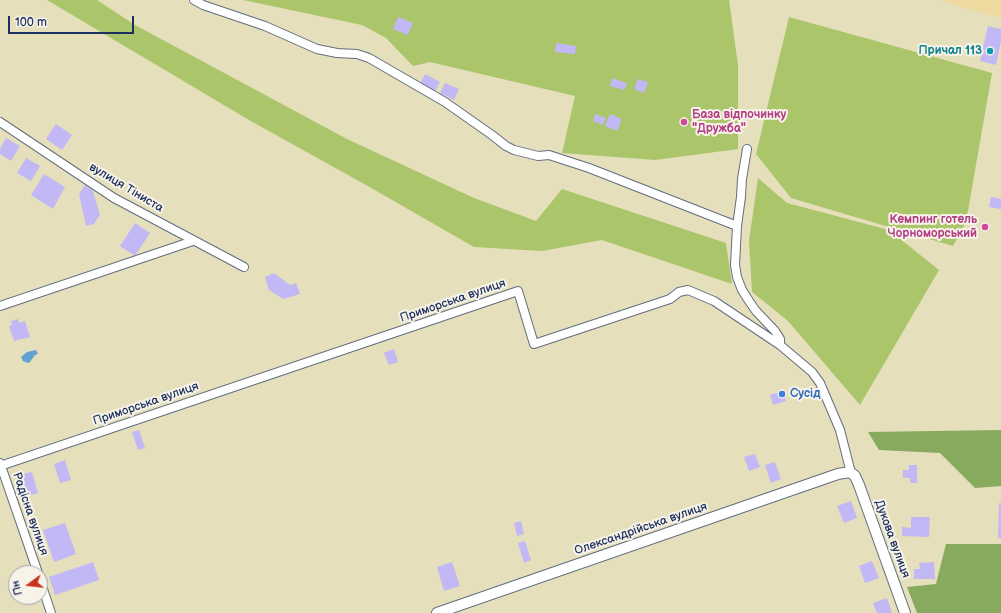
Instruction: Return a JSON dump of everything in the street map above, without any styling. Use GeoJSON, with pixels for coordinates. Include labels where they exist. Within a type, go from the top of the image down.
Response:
{"type":"FeatureCollection","features":[{"type":"Feature","properties":{"kind":"street"},"geometry":{"type":"LineString","coordinates":[[194,0],[206,6],[251,21],[317,49],[338,53],[357,54],[369,58],[445,102],[506,146],[514,150],[530,154],[549,155],[590,168],[737,226]]}},
{"type":"Feature","properties":{"kind":"street","name":"вулиця Тіниста"},"geometry":{"type":"LineString","coordinates":[[0,122],[114,198],[244,267]]}},
{"type":"Feature","properties":{"kind":"street"},"geometry":{"type":"LineString","coordinates":[[747,149],[737,226],[735,266],[737,277],[742,290],[756,311],[775,331],[780,339],[780,345],[812,372],[820,383],[840,430],[852,473]]}},
{"type":"Feature","properties":{"kind":"street"},"geometry":{"type":"LineString","coordinates":[[0,306],[193,241]]}},
{"type":"Feature","properties":{"kind":"street","name":"Приморська вулиця"},"geometry":{"type":"LineString","coordinates":[[0,465],[518,291],[534,344],[670,300],[678,292],[688,290],[714,301],[780,345]]}},
{"type":"Feature","properties":{"kind":"street","name":"Радісна вулиця"},"geometry":{"type":"LineString","coordinates":[[0,465],[35,565]]}},
{"type":"Feature","properties":{"kind":"street","name":"Олександрійська вулиця"},"geometry":{"type":"LineString","coordinates":[[437,613],[838,474],[846,472],[852,473]]}},
{"type":"Feature","properties":{"kind":"street","name":"Дукова вулиця"},"geometry":{"type":"LineString","coordinates":[[852,473],[858,485],[905,613]]}},
{"type":"Feature","properties":{"kind":"green space"},"geometry":{"type":"Polygon","coordinates":[[[47,0],[97,0],[135,25],[347,139],[474,198],[536,221],[562,189],[726,243],[732,284],[602,240],[542,251],[474,247],[249,120],[47,0]]]}},
{"type":"Feature","properties":{"kind":"green space"},"geometry":{"type":"Polygon","coordinates":[[[243,0],[729,0],[738,65],[738,149],[655,160],[562,153],[575,96],[430,62],[413,66],[386,38],[362,25],[243,0]]]}},
{"type":"Feature","properties":{"kind":"green space"},"geometry":{"type":"Polygon","coordinates":[[[789,17],[992,73],[966,222],[953,246],[791,198],[756,154],[789,17]]]}},
{"type":"Feature","properties":{"kind":"green space"},"geometry":{"type":"Polygon","coordinates":[[[758,178],[787,203],[889,230],[939,270],[860,405],[788,321],[752,292],[749,241],[758,178]]]}},
{"type":"Feature","properties":{"kind":"green space"},"geometry":{"type":"Polygon","coordinates":[[[1001,430],[1001,486],[975,488],[940,453],[879,450],[868,432],[1001,430]]]}},
{"type":"Feature","properties":{"kind":"green space"},"geometry":{"type":"Polygon","coordinates":[[[946,544],[1001,544],[1001,613],[917,613],[907,587],[936,584],[946,544]]]}},
{"type":"Feature","properties":{"kind":"sand"},"geometry":{"type":"Polygon","coordinates":[[[940,0],[1001,0],[1001,18],[986,14],[940,0]]]}},
{"type":"Feature","properties":{"kind":"water"},"geometry":{"type":"Polygon","coordinates":[[[36,350],[38,354],[35,355],[30,362],[28,363],[23,361],[21,357],[27,352],[36,350]]]}},
{"type":"Feature","properties":{"kind":"building"},"geometry":{"type":"Polygon","coordinates":[[[398,17],[413,23],[408,35],[393,29],[398,17]]]}},
{"type":"Feature","properties":{"kind":"building","name":"Причал 113"},"geometry":{"type":"Polygon","coordinates":[[[988,26],[1001,29],[1001,41],[996,65],[980,61],[988,26]]]}},
{"type":"Feature","properties":{"kind":"building"},"geometry":{"type":"Polygon","coordinates":[[[556,43],[576,46],[575,54],[555,52],[556,43]]]}},
{"type":"Feature","properties":{"kind":"building"},"geometry":{"type":"Polygon","coordinates":[[[425,74],[440,82],[435,91],[420,84],[425,74]]]}},
{"type":"Feature","properties":{"kind":"building"},"geometry":{"type":"Polygon","coordinates":[[[612,78],[627,83],[624,90],[610,86],[612,78]]]}},
{"type":"Feature","properties":{"kind":"building"},"geometry":{"type":"Polygon","coordinates":[[[638,79],[648,82],[644,93],[634,89],[638,79]]]}},
{"type":"Feature","properties":{"kind":"building"},"geometry":{"type":"Polygon","coordinates":[[[445,83],[459,89],[454,100],[440,93],[445,83]]]}},
{"type":"Feature","properties":{"kind":"building"},"geometry":{"type":"Polygon","coordinates":[[[595,114],[606,118],[603,125],[593,121],[595,114]]]}},
{"type":"Feature","properties":{"kind":"building"},"geometry":{"type":"Polygon","coordinates":[[[610,114],[622,119],[617,131],[605,126],[610,114]]]}},
{"type":"Feature","properties":{"kind":"building"},"geometry":{"type":"Polygon","coordinates":[[[56,124],[72,135],[62,150],[46,139],[56,124]]]}},
{"type":"Feature","properties":{"kind":"building"},"geometry":{"type":"Polygon","coordinates":[[[6,138],[20,146],[11,161],[0,154],[0,149],[6,138]]]}},
{"type":"Feature","properties":{"kind":"building"},"geometry":{"type":"Polygon","coordinates":[[[26,158],[40,166],[31,181],[17,173],[26,158]]]}},
{"type":"Feature","properties":{"kind":"building"},"geometry":{"type":"Polygon","coordinates":[[[44,174],[65,187],[53,209],[31,195],[44,174]]]}},
{"type":"Feature","properties":{"kind":"building"},"geometry":{"type":"Polygon","coordinates":[[[85,185],[93,191],[100,215],[94,224],[86,226],[79,194],[85,185]]]}},
{"type":"Feature","properties":{"kind":"building"},"geometry":{"type":"Polygon","coordinates":[[[991,197],[1001,199],[1001,209],[989,207],[991,197]]]}},
{"type":"Feature","properties":{"kind":"building"},"geometry":{"type":"Polygon","coordinates":[[[135,223],[150,233],[135,256],[120,246],[135,223]]]}},
{"type":"Feature","properties":{"kind":"building"},"geometry":{"type":"Polygon","coordinates":[[[274,273],[290,285],[296,283],[300,294],[283,299],[269,290],[265,277],[274,273]]]}},
{"type":"Feature","properties":{"kind":"building"},"geometry":{"type":"Polygon","coordinates":[[[18,319],[19,323],[25,321],[30,337],[14,341],[9,326],[12,325],[11,321],[18,319]]]}},
{"type":"Feature","properties":{"kind":"building"},"geometry":{"type":"Polygon","coordinates":[[[394,349],[398,362],[389,365],[384,353],[394,349]]]}},
{"type":"Feature","properties":{"kind":"building"},"geometry":{"type":"Polygon","coordinates":[[[783,391],[786,401],[773,405],[770,395],[783,391]]]}},
{"type":"Feature","properties":{"kind":"building"},"geometry":{"type":"Polygon","coordinates":[[[139,430],[145,448],[138,450],[132,432],[139,430]]]}},
{"type":"Feature","properties":{"kind":"building"},"geometry":{"type":"Polygon","coordinates":[[[755,454],[760,467],[749,471],[744,457],[755,454]]]}},
{"type":"Feature","properties":{"kind":"building"},"geometry":{"type":"Polygon","coordinates":[[[65,460],[71,480],[60,483],[54,464],[65,460]]]}},
{"type":"Feature","properties":{"kind":"building"},"geometry":{"type":"Polygon","coordinates":[[[775,462],[781,479],[771,483],[765,465],[775,462]]]}},
{"type":"Feature","properties":{"kind":"building"},"geometry":{"type":"Polygon","coordinates":[[[909,465],[917,465],[917,483],[910,483],[910,478],[903,478],[903,470],[909,470],[909,465]]]}},
{"type":"Feature","properties":{"kind":"building"},"geometry":{"type":"Polygon","coordinates":[[[32,472],[38,493],[24,497],[19,475],[32,472]]]}},
{"type":"Feature","properties":{"kind":"building"},"geometry":{"type":"Polygon","coordinates":[[[851,501],[857,518],[844,523],[837,506],[851,501]]]}},
{"type":"Feature","properties":{"kind":"building"},"geometry":{"type":"Polygon","coordinates":[[[999,503],[1001,503],[1001,538],[998,538],[999,503]]]}},
{"type":"Feature","properties":{"kind":"building"},"geometry":{"type":"Polygon","coordinates":[[[911,517],[930,517],[929,537],[902,536],[902,527],[911,528],[911,517]]]}},
{"type":"Feature","properties":{"kind":"building"},"geometry":{"type":"Polygon","coordinates":[[[521,521],[524,534],[517,536],[514,523],[521,521]]]}},
{"type":"Feature","properties":{"kind":"building"},"geometry":{"type":"Polygon","coordinates":[[[65,523],[76,554],[54,562],[43,530],[65,523]]]}},
{"type":"Feature","properties":{"kind":"building"},"geometry":{"type":"Polygon","coordinates":[[[525,541],[531,560],[524,563],[518,543],[525,541]]]}},
{"type":"Feature","properties":{"kind":"building"},"geometry":{"type":"Polygon","coordinates":[[[872,561],[879,578],[865,583],[859,566],[872,561]]]}},
{"type":"Feature","properties":{"kind":"building"},"geometry":{"type":"Polygon","coordinates":[[[93,562],[99,580],[55,595],[49,577],[93,562]]]}},
{"type":"Feature","properties":{"kind":"building"},"geometry":{"type":"Polygon","coordinates":[[[452,562],[460,586],[444,591],[437,567],[452,562]]]}},
{"type":"Feature","properties":{"kind":"building"},"geometry":{"type":"Polygon","coordinates":[[[934,562],[935,579],[914,579],[914,569],[920,569],[919,563],[934,562]]]}},
{"type":"Feature","properties":{"kind":"building"},"geometry":{"type":"Polygon","coordinates":[[[887,598],[892,613],[877,613],[873,603],[887,598]]]}},
{"type":"Feature","properties":{"kind":"place","name":"Причал 113"},"geometry":{"type":"Point","coordinates":[990,51]}},
{"type":"Feature","properties":{"kind":"place","name":"База відпочинку \"Дружба\""},"geometry":{"type":"Point","coordinates":[684,122]}},
{"type":"Feature","properties":{"kind":"place","name":"Кемпинг готель Чорноморський"},"geometry":{"type":"Point","coordinates":[985,227]}},
{"type":"Feature","properties":{"kind":"place","name":"Сусід"},"geometry":{"type":"Point","coordinates":[782,394]}}]}
